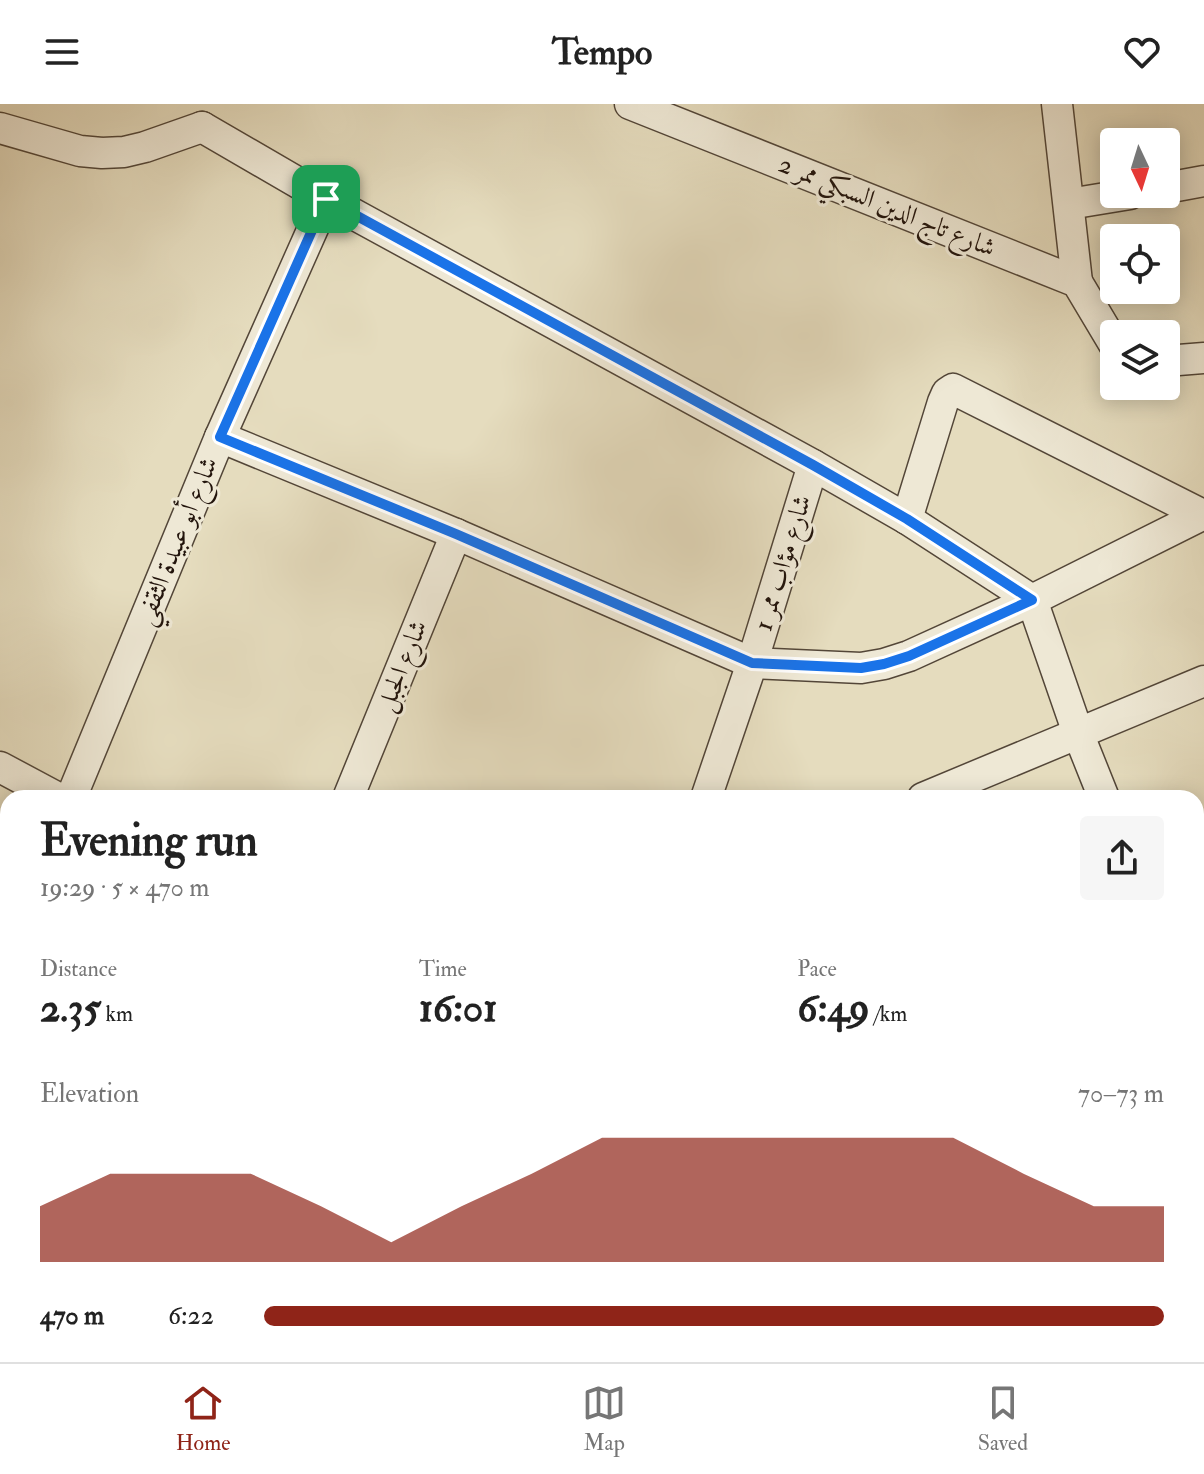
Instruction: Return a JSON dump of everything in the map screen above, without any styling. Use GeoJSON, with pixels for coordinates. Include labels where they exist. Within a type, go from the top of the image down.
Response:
{"type":"FeatureCollection","features":[{"type":"Feature","properties":{"kind":"street","name":"شارع تاج الدين السبكي ممر 2"},"geometry":{"type":"LineString","coordinates":[[630,104],[1077,282]]}},
{"type":"Feature","properties":{"kind":"street"},"geometry":{"type":"LineString","coordinates":[[1057,104],[1077,282],[1100,321]]}},
{"type":"Feature","properties":{"kind":"street"},"geometry":{"type":"LineString","coordinates":[[0,128],[80,151],[124,152],[145,147],[204,116],[326,199],[907,519],[1032,600],[1101,790]]}},
{"type":"Feature","properties":{"kind":"street"},"geometry":{"type":"LineString","coordinates":[[1180,185],[1204,181]]}},
{"type":"Feature","properties":{"kind":"street","name":"شارع أبو عبيدة الثقفي"},"geometry":{"type":"LineString","coordinates":[[74,790],[220,437],[326,199]]}},
{"type":"Feature","properties":{"kind":"street"},"geometry":{"type":"LineString","coordinates":[[1069,204],[1100,199]]}},
{"type":"Feature","properties":{"kind":"street"},"geometry":{"type":"LineString","coordinates":[[1180,360],[1204,358]]}},
{"type":"Feature","properties":{"kind":"street"},"geometry":{"type":"LineString","coordinates":[[907,519],[943,402],[953,389],[1203,515]]}},
{"type":"Feature","properties":{"kind":"street"},"geometry":{"type":"LineString","coordinates":[[220,437],[456,534],[752,663],[861,668],[909,656],[1032,600],[1203,515]]}},
{"type":"Feature","properties":{"kind":"street","name":"شارع مؤاب ممر 1"},"geometry":{"type":"LineString","coordinates":[[709,790],[752,663],[813,465]]}},
{"type":"Feature","properties":{"kind":"street","name":"شارع الجبل"},"geometry":{"type":"LineString","coordinates":[[351,790],[456,534]]}},
{"type":"Feature","properties":{"kind":"street"},"geometry":{"type":"LineString","coordinates":[[942,790],[1204,681]]}},
{"type":"Feature","properties":{"kind":"street"},"geometry":{"type":"LineString","coordinates":[[0,767],[43,790]]}},
{"type":"Feature","properties":{"kind":"route"},"geometry":{"type":"LineString","coordinates":[[326,199],[813,465],[907,519],[1032,600],[909,656],[884,664],[861,668],[752,663],[456,534],[220,437],[326,199]]}}]}
